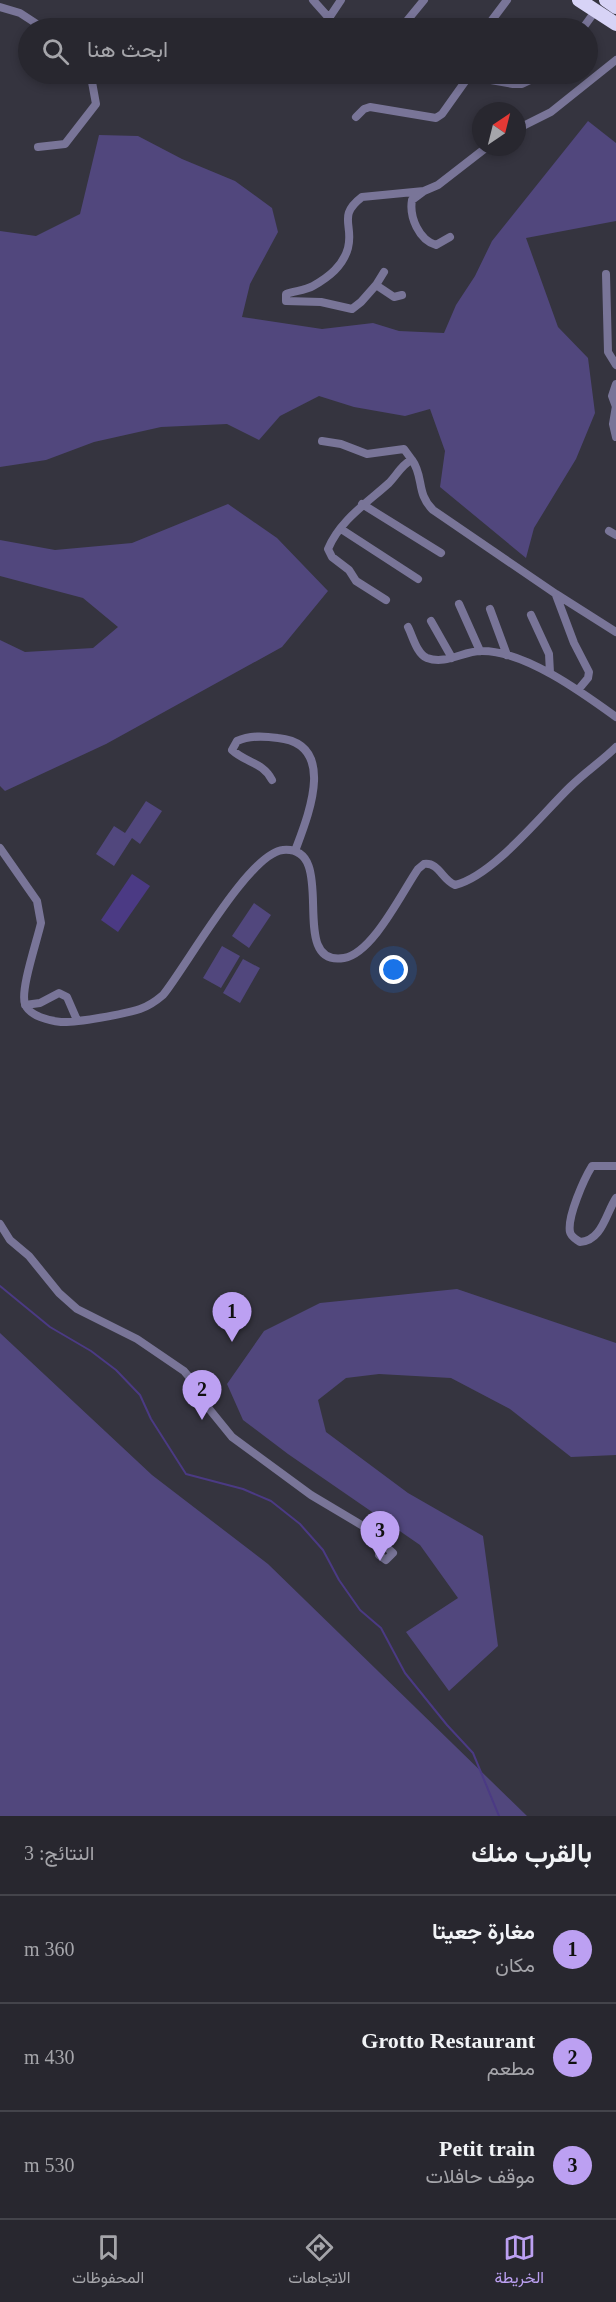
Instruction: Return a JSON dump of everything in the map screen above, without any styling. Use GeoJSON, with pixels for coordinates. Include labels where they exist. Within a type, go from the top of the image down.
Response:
{"type":"FeatureCollection","features":[{"type":"Feature","properties":{"kind":"highway"},"geometry":{"type":"LineString","coordinates":[[579,0],[616,7]]}},
{"type":"Feature","properties":{"kind":"highway"},"geometry":{"type":"LineString","coordinates":[[601,5],[616,24]]}},
{"type":"Feature","properties":{"kind":"street"},"geometry":{"type":"LineString","coordinates":[[313,0],[329,18],[341,0]]}},
{"type":"Feature","properties":{"kind":"street"},"geometry":{"type":"LineString","coordinates":[[409,18],[424,0]]}},
{"type":"Feature","properties":{"kind":"street"},"geometry":{"type":"LineString","coordinates":[[494,18],[507,0]]}},
{"type":"Feature","properties":{"kind":"street"},"geometry":{"type":"LineString","coordinates":[[591,18],[601,5]]}},
{"type":"Feature","properties":{"kind":"street"},"geometry":{"type":"LineString","coordinates":[[0,7],[20,13],[28,18]]}},
{"type":"Feature","properties":{"kind":"street"},"geometry":{"type":"LineString","coordinates":[[598,74],[616,60]]}},
{"type":"Feature","properties":{"kind":"street"},"geometry":{"type":"LineString","coordinates":[[38,147],[65,144],[96,104],[92,84]]}},
{"type":"Feature","properties":{"kind":"street"},"geometry":{"type":"LineString","coordinates":[[356,117],[364,109],[370,107],[436,118],[442,114],[463,84]]}},
{"type":"Feature","properties":{"kind":"street"},"geometry":{"type":"LineString","coordinates":[[526,124],[551,112],[586,84]]}},
{"type":"Feature","properties":{"kind":"street"},"geometry":{"type":"LineString","coordinates":[[450,237],[436,245],[431,244],[413,222],[412,200],[424,191],[444,182],[476,156]]}},
{"type":"Feature","properties":{"kind":"street"},"geometry":{"type":"LineString","coordinates":[[384,272],[376,285],[352,309],[321,302],[286,301],[286,294],[311,287],[340,265],[348,246],[347,214],[362,197],[424,191]]}},
{"type":"Feature","properties":{"kind":"street"},"geometry":{"type":"LineString","coordinates":[[606,274],[608,352],[616,365]]}},
{"type":"Feature","properties":{"kind":"street"},"geometry":{"type":"LineString","coordinates":[[376,285],[394,297],[402,295]]}},
{"type":"Feature","properties":{"kind":"street"},"geometry":{"type":"LineString","coordinates":[[606,294],[616,294]]}},
{"type":"Feature","properties":{"kind":"street"},"geometry":{"type":"LineString","coordinates":[[616,384],[612,396],[616,406],[613,424],[616,437]]}},
{"type":"Feature","properties":{"kind":"street"},"geometry":{"type":"LineString","coordinates":[[322,441],[341,444],[367,454],[404,449],[412,460],[426,504],[555,594],[616,632]]}},
{"type":"Feature","properties":{"kind":"street"},"geometry":{"type":"LineString","coordinates":[[386,600],[356,581],[349,570],[329,553],[329,545],[362,504],[388,484],[407,462],[412,460]]}},
{"type":"Feature","properties":{"kind":"street"},"geometry":{"type":"LineString","coordinates":[[362,504],[441,553]]}},
{"type":"Feature","properties":{"kind":"street"},"geometry":{"type":"LineString","coordinates":[[340,530],[418,579]]}},
{"type":"Feature","properties":{"kind":"street"},"geometry":{"type":"LineString","coordinates":[[555,594],[574,643],[590,672],[578,690]]}},
{"type":"Feature","properties":{"kind":"street"},"geometry":{"type":"LineString","coordinates":[[459,604],[480,651]]}},
{"type":"Feature","properties":{"kind":"street"},"geometry":{"type":"LineString","coordinates":[[490,609],[507,655]]}},
{"type":"Feature","properties":{"kind":"street"},"geometry":{"type":"LineString","coordinates":[[531,615],[549,654],[550,673]]}},
{"type":"Feature","properties":{"kind":"street"},"geometry":{"type":"LineString","coordinates":[[431,621],[452,658]]}},
{"type":"Feature","properties":{"kind":"street"},"geometry":{"type":"LineString","coordinates":[[408,627],[420,654],[424,657],[436,660],[480,651],[507,655],[550,673],[616,717]]}},
{"type":"Feature","properties":{"kind":"street"},"geometry":{"type":"LineString","coordinates":[[272,780],[261,765],[237,755],[232,750],[237,741],[263,736],[292,740],[304,747],[309,756],[314,772],[313,793],[309,813],[296,850]]}},
{"type":"Feature","properties":{"kind":"street"},"geometry":{"type":"LineString","coordinates":[[0,848],[37,901],[40,911],[41,923],[23,992],[25,1005],[31,1011],[47,1019],[62,1022],[139,1010],[154,1004],[175,981],[215,918],[250,875],[277,850],[296,850],[310,867],[318,947],[333,958],[350,957],[376,934],[422,865],[427,863],[434,866],[455,885],[477,874],[507,853],[580,777],[616,747]]}},
{"type":"Feature","properties":{"kind":"street"},"geometry":{"type":"LineString","coordinates":[[25,1005],[40,1003],[59,993],[67,997],[77,1020]]}},
{"type":"Feature","properties":{"kind":"street"},"geometry":{"type":"LineString","coordinates":[[616,1166],[592,1166],[584,1179],[571,1215],[572,1237],[580,1242],[591,1239],[599,1232],[616,1198]]}},
{"type":"Feature","properties":{"kind":"street"},"geometry":{"type":"LineString","coordinates":[[0,1224],[10,1240],[29,1256],[77,1309],[137,1339],[184,1371],[195,1384],[206,1405],[232,1437],[311,1495],[357,1522],[384,1545]]}},
{"type":"Feature","properties":{"kind":"shaded area"},"geometry":{"type":"Polygon","coordinates":[[[588,121],[616,143],[616,221],[526,238],[558,327],[588,358],[595,413],[576,459],[534,528],[526,558],[440,487],[445,451],[430,409],[405,416],[354,407],[319,396],[280,416],[259,440],[227,424],[161,427],[94,442],[46,460],[0,467],[0,231],[36,236],[80,214],[99,135],[138,136],[182,159],[235,181],[272,208],[278,232],[250,284],[242,317],[322,329],[373,323],[399,331],[444,333],[456,305],[475,276],[492,241],[588,121]]]}},
{"type":"Feature","properties":{"kind":"shaded area"},"geometry":{"type":"Polygon","coordinates":[[[228,504],[277,538],[328,591],[282,647],[106,744],[5,791],[0,786],[0,640],[25,652],[93,648],[118,627],[83,598],[0,576],[0,540],[55,550],[132,543],[228,504]]]}},
{"type":"Feature","properties":{"kind":"shaded area"},"geometry":{"type":"Polygon","coordinates":[[[146,801],[162,811],[140,844],[132,838],[114,866],[96,854],[114,826],[125,833],[146,801]]]}},
{"type":"Feature","properties":{"kind":"shaded area"},"geometry":{"type":"Polygon","coordinates":[[[132,874],[150,886],[118,932],[101,920],[132,874]]]}},
{"type":"Feature","properties":{"kind":"shaded area"},"geometry":{"type":"Polygon","coordinates":[[[254,903],[271,915],[249,948],[232,936],[254,903]]]}},
{"type":"Feature","properties":{"kind":"shaded area"},"geometry":{"type":"Polygon","coordinates":[[[222,946],[240,956],[221,988],[203,978],[222,946]]]}},
{"type":"Feature","properties":{"kind":"shaded area"},"geometry":{"type":"Polygon","coordinates":[[[243,959],[260,968],[240,1003],[223,993],[243,959]]]}},
{"type":"Feature","properties":{"kind":"shaded area"},"geometry":{"type":"Polygon","coordinates":[[[457,1289],[616,1343],[616,1455],[571,1457],[510,1409],[451,1378],[379,1374],[346,1378],[318,1400],[326,1432],[408,1493],[483,1536],[498,1646],[449,1691],[406,1632],[458,1598],[420,1545],[288,1454],[243,1420],[227,1384],[264,1331],[320,1303],[457,1289]]]}},
{"type":"Feature","properties":{"kind":"shaded area"},"geometry":{"type":"Polygon","coordinates":[[[0,1333],[152,1475],[268,1564],[527,1816],[0,1816],[0,1333]]]}},
{"type":"Feature","properties":{"kind":"waterway"},"geometry":{"type":"LineString","coordinates":[[0,1286],[50,1327],[91,1351],[116,1370],[140,1395],[151,1419],[186,1474],[243,1489],[271,1501],[300,1524],[323,1550],[339,1580],[360,1610],[381,1628],[405,1673],[473,1753],[499,1816]]}},
{"type":"Feature","properties":{"kind":"place","name":"مغارة جعيتا"},"geometry":{"type":"Point","coordinates":[232,1342]}},
{"type":"Feature","properties":{"kind":"place","name":"Grotto Restaurant"},"geometry":{"type":"Point","coordinates":[202,1420]}},
{"type":"Feature","properties":{"kind":"place","name":"Petit train"},"geometry":{"type":"Point","coordinates":[380,1561]}}]}
